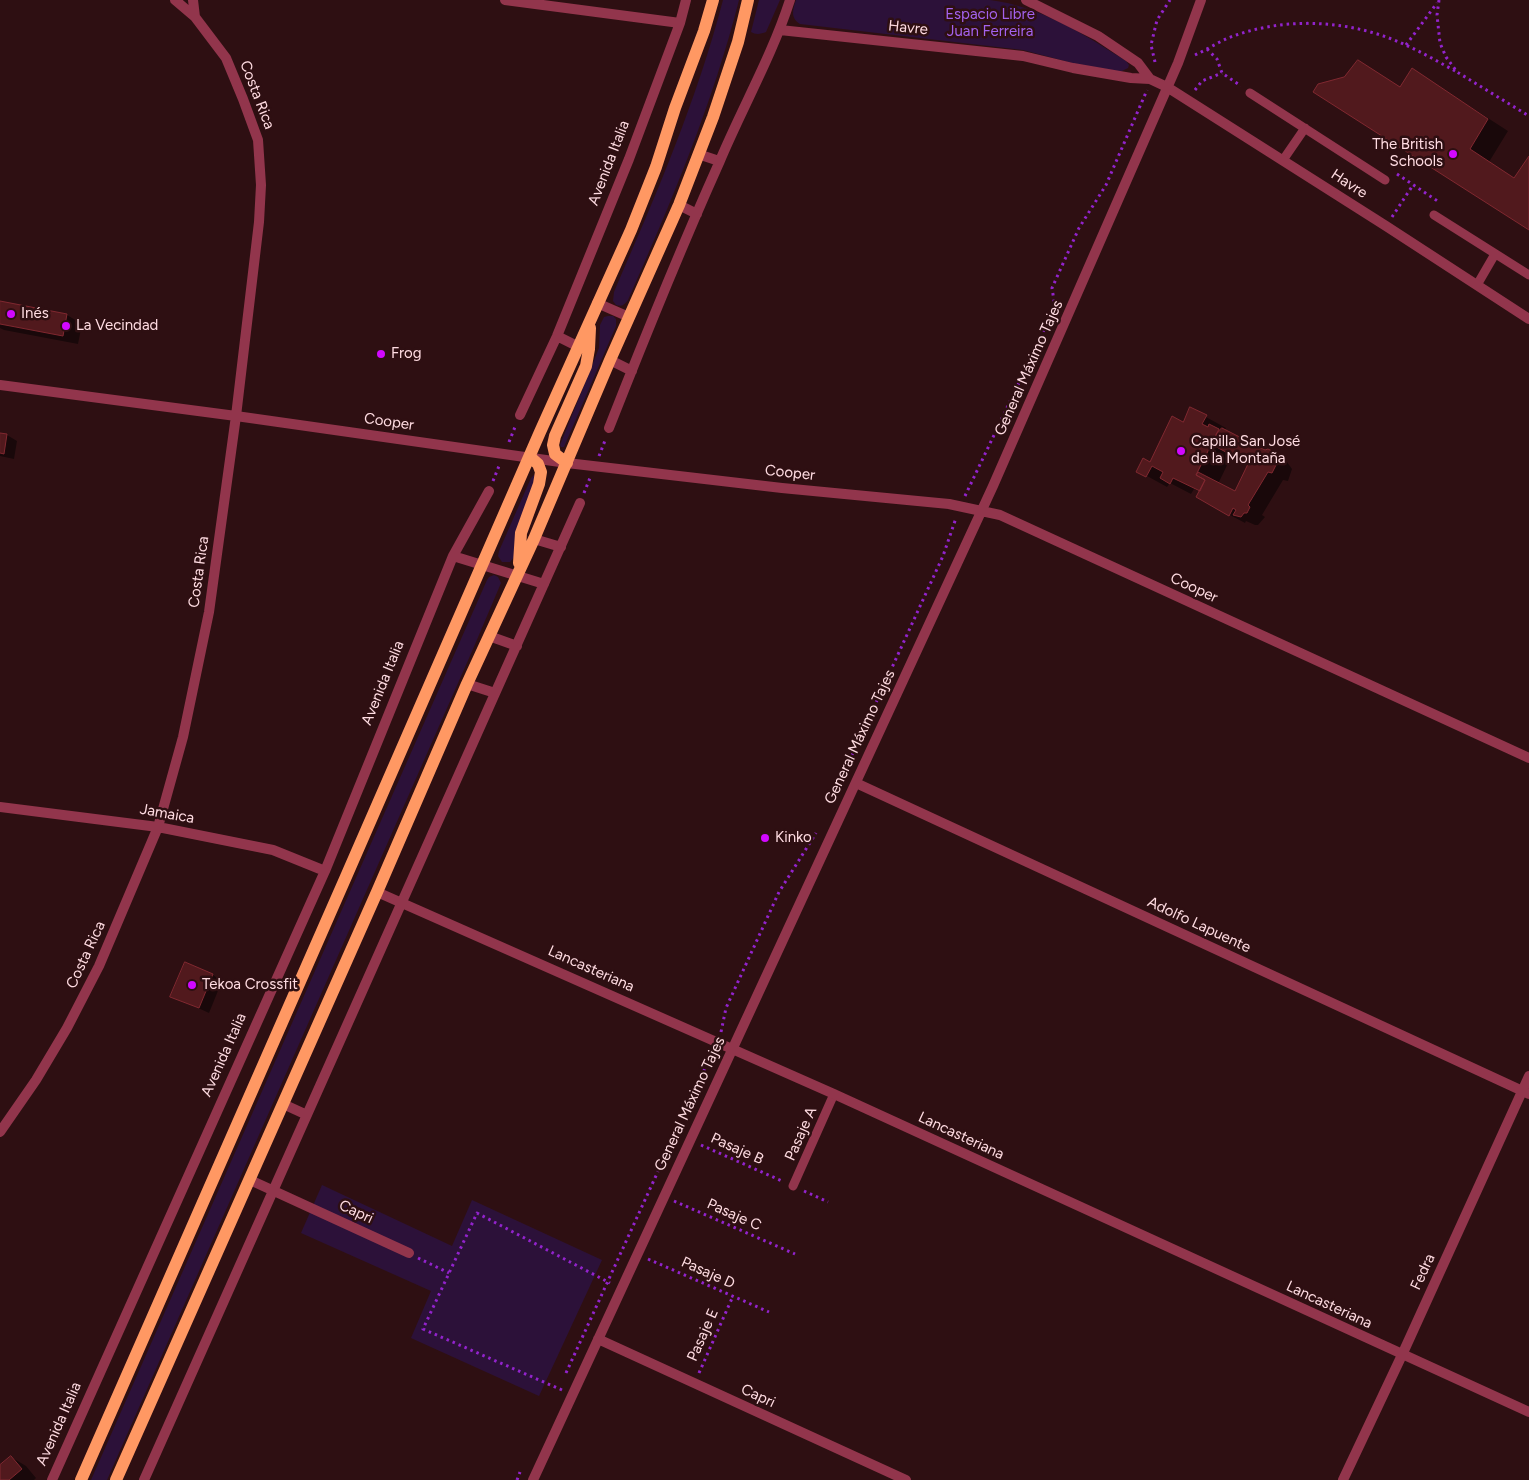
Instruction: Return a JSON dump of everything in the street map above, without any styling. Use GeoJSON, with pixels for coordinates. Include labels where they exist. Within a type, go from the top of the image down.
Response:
{"type":"FeatureCollection","features":[{"type":"Feature","properties":{"kind":"main road"},"geometry":{"type":"LineString","coordinates":[[80,1480],[631,230],[656,166],[675,108],[704,31],[713,0]]}},
{"type":"Feature","properties":{"kind":"main road"},"geometry":{"type":"LineString","coordinates":[[116,1480],[378,892],[488,636],[534,539],[610,360],[679,205],[713,116],[738,42],[748,0]]}},
{"type":"Feature","properties":{"kind":"main road"},"geometry":{"type":"LineString","coordinates":[[567,463],[555,454],[553,445],[555,436],[586,366],[590,321]]}},
{"type":"Feature","properties":{"kind":"main road"},"geometry":{"type":"LineString","coordinates":[[517,575],[521,533],[539,484],[541,472],[538,464],[530,457]]}},
{"type":"Feature","properties":{"kind":"street","name":"Costa Rica"},"geometry":{"type":"LineString","coordinates":[[0,1132],[36,1080],[68,1028],[99,966],[158,827],[183,737],[209,612],[236,416],[259,222],[261,184],[258,140],[226,58],[195,16],[175,0]]}},
{"type":"Feature","properties":{"kind":"street"},"geometry":{"type":"LineString","coordinates":[[193,0],[195,16]]}},
{"type":"Feature","properties":{"kind":"street"},"geometry":{"type":"LineString","coordinates":[[504,0],[680,22]]}},
{"type":"Feature","properties":{"kind":"street","name":"Avenida Italia"},"geometry":{"type":"LineString","coordinates":[[520,415],[557,336],[629,159],[680,22],[686,0]]}},
{"type":"Feature","properties":{"kind":"street"},"geometry":{"type":"LineString","coordinates":[[610,428],[696,214],[780,30],[790,0]]}},
{"type":"Feature","properties":{"kind":"street","name":"Havre"},"geometry":{"type":"LineString","coordinates":[[1026,0],[1098,36],[1138,63],[1150,79]]}},
{"type":"Feature","properties":{"kind":"street","name":"General Máximo Tajes"},"geometry":{"type":"LineString","coordinates":[[533,1480],[999,474],[1178,63],[1201,0]]}},
{"type":"Feature","properties":{"kind":"street","name":"Havre"},"geometry":{"type":"LineString","coordinates":[[780,30],[1023,56],[1073,68],[1131,78],[1150,79],[1167,86],[1529,319]]}},
{"type":"Feature","properties":{"kind":"street"},"geometry":{"type":"LineString","coordinates":[[698,154],[720,161]]}},
{"type":"Feature","properties":{"kind":"street"},"geometry":{"type":"LineString","coordinates":[[679,205],[696,214]]}},
{"type":"Feature","properties":{"kind":"street"},"geometry":{"type":"LineString","coordinates":[[598,303],[629,317]]}},
{"type":"Feature","properties":{"kind":"street"},"geometry":{"type":"LineString","coordinates":[[557,336],[579,347]]}},
{"type":"Feature","properties":{"kind":"street"},"geometry":{"type":"LineString","coordinates":[[610,360],[632,371]]}},
{"type":"Feature","properties":{"kind":"street","name":"Cooper"},"geometry":{"type":"LineString","coordinates":[[0,385],[567,463],[782,488],[949,504],[981,510],[1000,515],[1529,758]]}},
{"type":"Feature","properties":{"kind":"street","name":"Avenida Italia"},"geometry":{"type":"LineString","coordinates":[[52,1480],[325,871],[453,556],[489,491]]}},
{"type":"Feature","properties":{"kind":"street"},"geometry":{"type":"LineString","coordinates":[[144,1480],[580,503]]}},
{"type":"Feature","properties":{"kind":"street"},"geometry":{"type":"LineString","coordinates":[[534,539],[560,547]]}},
{"type":"Feature","properties":{"kind":"street"},"geometry":{"type":"LineString","coordinates":[[453,556],[544,584]]}},
{"type":"Feature","properties":{"kind":"street"},"geometry":{"type":"LineString","coordinates":[[488,636],[517,646]]}},
{"type":"Feature","properties":{"kind":"street"},"geometry":{"type":"LineString","coordinates":[[467,684],[495,694]]}},
{"type":"Feature","properties":{"kind":"street","name":"Adolfo Lapuente"},"geometry":{"type":"LineString","coordinates":[[856,783],[1526,1092]]}},
{"type":"Feature","properties":{"kind":"street","name":"Jamaica"},"geometry":{"type":"LineString","coordinates":[[0,807],[158,827],[273,850],[325,871]]}},
{"type":"Feature","properties":{"kind":"street","name":"Lancasteriana"},"geometry":{"type":"LineString","coordinates":[[378,892],[834,1094],[1529,1412]]}},
{"type":"Feature","properties":{"kind":"street","name":"Fedra"},"geometry":{"type":"LineString","coordinates":[[1343,1480],[1526,1092],[1529,1076]]}},
{"type":"Feature","properties":{"kind":"street"},"geometry":{"type":"LineString","coordinates":[[283,1104],[307,1115]]}},
{"type":"Feature","properties":{"kind":"street","name":"Capri"},"geometry":{"type":"LineString","coordinates":[[250,1180],[409,1253]]}},
{"type":"Feature","properties":{"kind":"street","name":"Capri"},"geometry":{"type":"LineString","coordinates":[[598,1339],[906,1480]]}},
{"type":"Feature","properties":{"kind":"lane"},"geometry":{"type":"LineString","coordinates":[[1250,93],[1385,180]]}},
{"type":"Feature","properties":{"kind":"lane"},"geometry":{"type":"LineString","coordinates":[[1283,160],[1305,128]]}},
{"type":"Feature","properties":{"kind":"lane"},"geometry":{"type":"LineString","coordinates":[[1434,215],[1529,275]]}},
{"type":"Feature","properties":{"kind":"lane"},"geometry":{"type":"LineString","coordinates":[[1477,286],[1496,254]]}},
{"type":"Feature","properties":{"kind":"lane","name":"Pasaje A"},"geometry":{"type":"LineString","coordinates":[[793,1186],[834,1094]]}},
{"type":"Feature","properties":{"kind":"path"},"geometry":{"type":"LineString","coordinates":[[1155,62],[1151,44],[1157,20],[1170,0]]}},
{"type":"Feature","properties":{"kind":"path"},"geometry":{"type":"LineString","coordinates":[[1406,45],[1438,1]]}},
{"type":"Feature","properties":{"kind":"path"},"geometry":{"type":"LineString","coordinates":[[1438,1],[1437,15],[1440,43],[1446,57],[1457,72]]}},
{"type":"Feature","properties":{"kind":"path"},"geometry":{"type":"LineString","coordinates":[[1178,63],[1208,50],[1227,38],[1250,30],[1277,24],[1316,23],[1387,37],[1406,45],[1457,72],[1529,116]]}},
{"type":"Feature","properties":{"kind":"path"},"geometry":{"type":"LineString","coordinates":[[1208,50],[1217,59],[1222,74],[1250,93]]}},
{"type":"Feature","properties":{"kind":"path"},"geometry":{"type":"LineString","coordinates":[[1188,100],[1202,81],[1222,74]]}},
{"type":"Feature","properties":{"kind":"path"},"geometry":{"type":"LineString","coordinates":[[967,492],[1055,307],[1052,288],[1079,228],[1106,185],[1147,91]]}},
{"type":"Feature","properties":{"kind":"path"},"geometry":{"type":"LineString","coordinates":[[1385,180],[1391,171],[1441,203],[1434,215]]}},
{"type":"Feature","properties":{"kind":"path"},"geometry":{"type":"LineString","coordinates":[[1386,226],[1413,185]]}},
{"type":"Feature","properties":{"kind":"path"},"geometry":{"type":"LineString","coordinates":[[489,491],[520,415]]}},
{"type":"Feature","properties":{"kind":"path"},"geometry":{"type":"LineString","coordinates":[[849,762],[943,556],[955,520]]}},
{"type":"Feature","properties":{"kind":"path"},"geometry":{"type":"LineString","coordinates":[[722,1030],[726,1008],[778,892],[820,824]]}},
{"type":"Feature","properties":{"kind":"path"},"geometry":{"type":"LineString","coordinates":[[555,1397],[712,1054]]}},
{"type":"Feature","properties":{"kind":"path","name":"Pasaje B"},"geometry":{"type":"LineString","coordinates":[[691,1140],[828,1202]]}},
{"type":"Feature","properties":{"kind":"path","name":"Pasaje C"},"geometry":{"type":"LineString","coordinates":[[664,1197],[795,1254]]}},
{"type":"Feature","properties":{"kind":"path"},"geometry":{"type":"LineString","coordinates":[[572,1395],[423,1329],[477,1213],[622,1288]]}},
{"type":"Feature","properties":{"kind":"path"},"geometry":{"type":"LineString","coordinates":[[409,1253],[449,1273]]}},
{"type":"Feature","properties":{"kind":"path","name":"Pasaje D"},"geometry":{"type":"LineString","coordinates":[[638,1254],[769,1312]]}},
{"type":"Feature","properties":{"kind":"path","name":"Pasaje E"},"geometry":{"type":"LineString","coordinates":[[695,1383],[733,1296]]}},
{"type":"Feature","properties":{"kind":"path"},"geometry":{"type":"LineString","coordinates":[[517,1480],[520,1472]]}},
{"type":"Feature","properties":{"kind":"green space"},"geometry":{"type":"Polygon","coordinates":[[[723,0],[739,0],[704,115],[660,227],[628,300],[623,305],[616,305],[613,301],[614,292],[688,112],[723,0]]]}},
{"type":"Feature","properties":{"kind":"green space"},"geometry":{"type":"Polygon","coordinates":[[[759,0],[780,0],[766,32],[757,34],[751,32],[759,0]]]}},
{"type":"Feature","properties":{"kind":"green space","name":"Espacio Libre Juan Ferreira"},"geometry":{"type":"Polygon","coordinates":[[[796,0],[990,0],[1009,3],[1027,8],[1061,23],[1110,51],[1129,65],[1128,68],[1122,71],[1117,71],[1072,63],[1023,50],[800,24],[795,19],[793,10],[796,0]]]}},
{"type":"Feature","properties":{"kind":"green space"},"geometry":{"type":"Polygon","coordinates":[[[613,316],[616,319],[616,326],[564,447],[561,447],[560,445],[599,348],[600,325],[604,317],[613,316]]]}},
{"type":"Feature","properties":{"kind":"green space"},"geometry":{"type":"Polygon","coordinates":[[[535,474],[537,476],[515,556],[510,562],[502,562],[498,556],[499,551],[531,478],[535,474]]]}},
{"type":"Feature","properties":{"kind":"green space"},"geometry":{"type":"Polygon","coordinates":[[[494,575],[498,577],[501,583],[473,649],[107,1480],[91,1480],[487,580],[494,575]]]}},
{"type":"Feature","properties":{"kind":"green space"},"geometry":{"type":"Polygon","coordinates":[[[322,1185],[452,1246],[472,1200],[602,1260],[539,1396],[411,1338],[431,1291],[301,1233],[322,1185]]]}},
{"type":"Feature","properties":{"kind":"building"},"geometry":{"type":"Polygon","coordinates":[[[1358,60],[1400,87],[1412,68],[1488,119],[1470,149],[1514,178],[1529,156],[1529,230],[1313,92],[1318,84],[1344,77],[1358,60]]]}},
{"type":"Feature","properties":{"kind":"building"},"geometry":{"type":"Polygon","coordinates":[[[0,301],[67,314],[63,336],[0,324],[0,301]]]}},
{"type":"Feature","properties":{"kind":"building","name":"Capilla San José de la Montaña"},"geometry":{"type":"Polygon","coordinates":[[[1190,407],[1207,415],[1202,424],[1208,427],[1209,424],[1219,429],[1196,475],[1205,480],[1200,491],[1173,478],[1170,484],[1160,478],[1163,472],[1152,466],[1146,477],[1136,472],[1143,458],[1150,462],[1172,416],[1183,422],[1190,407]]]}},
{"type":"Feature","properties":{"kind":"building","name":"Capilla San José de la Montaña"},"geometry":{"type":"Polygon","coordinates":[[[1222,428],[1265,450],[1272,451],[1277,460],[1272,473],[1268,472],[1248,505],[1250,507],[1247,513],[1244,513],[1241,517],[1233,515],[1236,510],[1233,508],[1229,516],[1196,497],[1205,480],[1196,475],[1198,472],[1235,491],[1248,464],[1211,444],[1222,428]]]}},
{"type":"Feature","properties":{"kind":"building"},"geometry":{"type":"Polygon","coordinates":[[[0,433],[7,434],[4,454],[0,453],[0,433]]]}},
{"type":"Feature","properties":{"kind":"building","name":"Tekoa Crossfit"},"geometry":{"type":"Polygon","coordinates":[[[185,962],[213,974],[199,1008],[170,997],[185,962]]]}},
{"type":"Feature","properties":{"kind":"building"},"geometry":{"type":"Polygon","coordinates":[[[11,1456],[22,1469],[9,1480],[0,1480],[0,1465],[11,1456]]]}},
{"type":"Feature","properties":{"kind":"place","name":"The British Schools"},"geometry":{"type":"Point","coordinates":[1453,154]}},
{"type":"Feature","properties":{"kind":"place","name":"Inés"},"geometry":{"type":"Point","coordinates":[11,314]}},
{"type":"Feature","properties":{"kind":"place","name":"La Vecindad"},"geometry":{"type":"Point","coordinates":[66,326]}},
{"type":"Feature","properties":{"kind":"place","name":"Frog"},"geometry":{"type":"Point","coordinates":[381,354]}},
{"type":"Feature","properties":{"kind":"place","name":"Capilla San José de la Montaña"},"geometry":{"type":"Point","coordinates":[1181,451]}},
{"type":"Feature","properties":{"kind":"place","name":"Kinko"},"geometry":{"type":"Point","coordinates":[765,838]}},
{"type":"Feature","properties":{"kind":"place","name":"Tekoa Crossfit"},"geometry":{"type":"Point","coordinates":[192,985]}}]}
